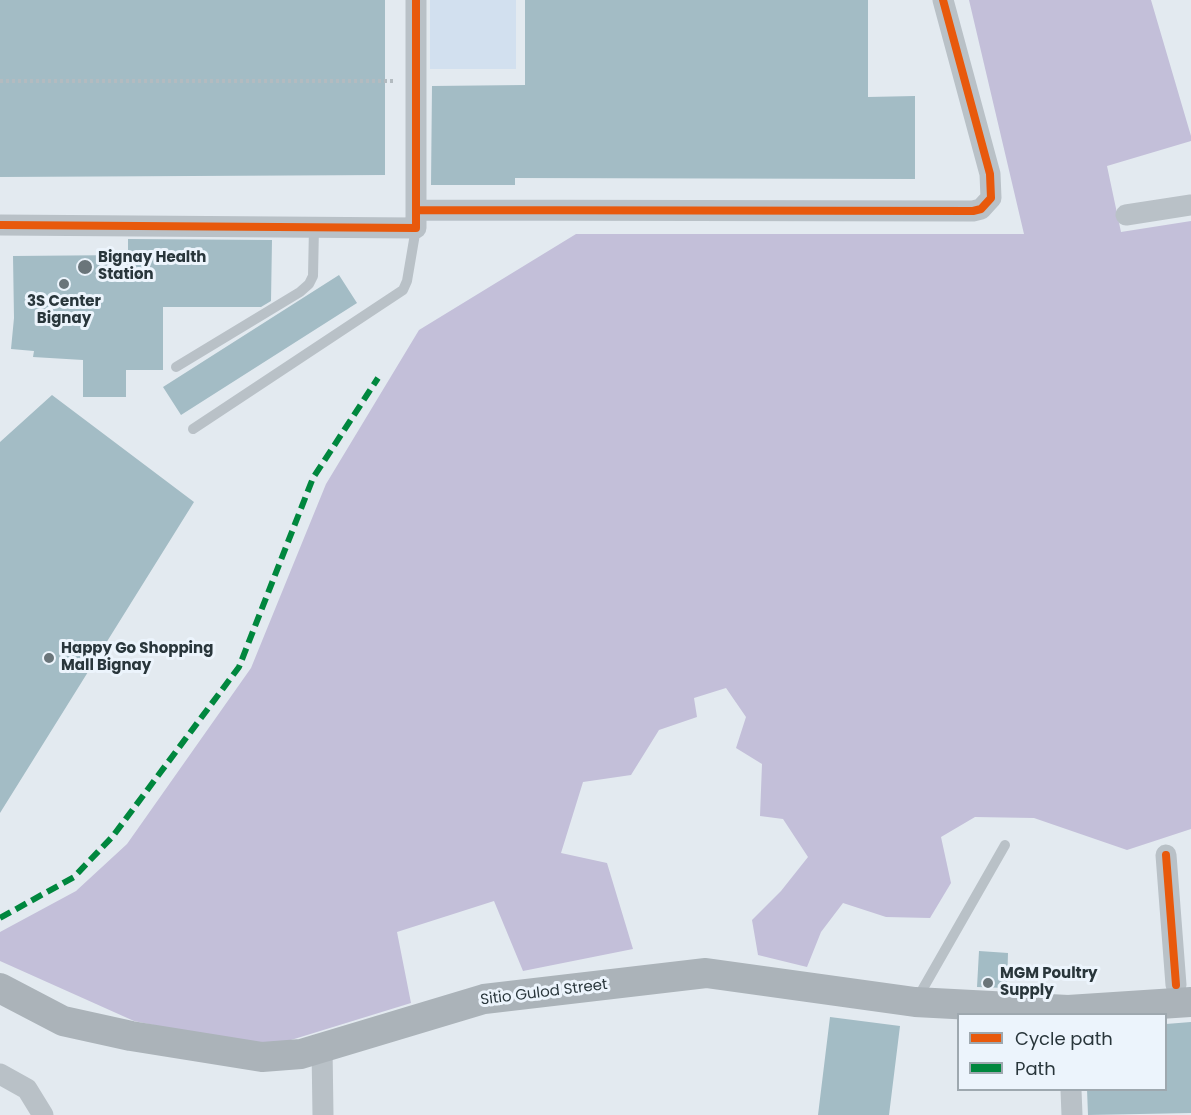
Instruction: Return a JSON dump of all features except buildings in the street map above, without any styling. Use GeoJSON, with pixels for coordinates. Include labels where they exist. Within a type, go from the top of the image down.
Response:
{"type":"FeatureCollection","features":[{"type":"Feature","properties":{"kind":"main road","name":"Sitio Gulod Street"},"geometry":{"type":"LineString","coordinates":[[2,990],[63,1021],[131,1036],[262,1057],[301,1054],[484,999],[706,973],[915,1002],[1068,1012],[1184,993]]}},
{"type":"Feature","properties":{"kind":"street"},"geometry":{"type":"LineString","coordinates":[[416,0],[416,219]]}},
{"type":"Feature","properties":{"kind":"street"},"geometry":{"type":"LineString","coordinates":[[0,225],[314,227],[416,219],[973,211],[981,208],[991,198],[990,174],[943,0]]}},
{"type":"Feature","properties":{"kind":"street"},"geometry":{"type":"LineString","coordinates":[[1126,215],[1191,205]]}},
{"type":"Feature","properties":{"kind":"street"},"geometry":{"type":"LineString","coordinates":[[1166,855],[1182,950],[1184,993]]}},
{"type":"Feature","properties":{"kind":"street"},"geometry":{"type":"LineString","coordinates":[[322,1047],[322,1115]]}},
{"type":"Feature","properties":{"kind":"street"},"geometry":{"type":"LineString","coordinates":[[0,1074],[27,1089],[43,1115]]}},
{"type":"Feature","properties":{"kind":"street"},"geometry":{"type":"LineString","coordinates":[[1071,1091],[1072,1115]]}},
{"type":"Feature","properties":{"kind":"lane"},"geometry":{"type":"LineString","coordinates":[[193,429],[403,290],[408,280],[416,219]]}},
{"type":"Feature","properties":{"kind":"lane"},"geometry":{"type":"LineString","coordinates":[[176,367],[300,292],[309,284],[313,276],[314,227]]}},
{"type":"Feature","properties":{"kind":"lane"},"geometry":{"type":"LineString","coordinates":[[915,1002],[1005,845]]}},
{"type":"Feature","properties":{"kind":"path"},"geometry":{"type":"LineString","coordinates":[[0,81],[417,81]]}},
{"type":"Feature","properties":{"kind":"shaded area"},"geometry":{"type":"Polygon","coordinates":[[[430,0],[516,0],[516,69],[430,69],[430,0]]]}},
{"type":"Feature","properties":{"kind":"shaded area"},"geometry":{"type":"Polygon","coordinates":[[[969,0],[1151,0],[1191,136],[1191,141],[1107,166],[1121,232],[1191,221],[1191,829],[1127,850],[1034,818],[975,817],[941,837],[951,883],[930,918],[886,917],[843,903],[821,932],[807,967],[758,955],[752,920],[781,891],[808,857],[783,819],[760,816],[762,764],[736,748],[746,717],[726,688],[694,698],[697,717],[659,730],[631,775],[583,782],[561,853],[607,863],[633,949],[523,971],[494,901],[397,932],[411,1003],[265,1048],[134,1021],[0,961],[0,932],[76,891],[127,844],[251,668],[326,484],[419,330],[576,234],[1024,234],[969,0]]]}},
{"type":"Feature","properties":{"kind":"marked path"},"geometry":{"type":"LineString","coordinates":[[0,918],[74,877],[113,836],[239,667],[313,478],[378,378]]}},
{"type":"Feature","properties":{"kind":"cycle path"},"geometry":{"type":"LineString","coordinates":[[0,225],[416,228],[416,0]]}},
{"type":"Feature","properties":{"kind":"cycle path"},"geometry":{"type":"LineString","coordinates":[[416,210],[973,211],[981,209],[991,198],[990,174],[943,0]]}},
{"type":"Feature","properties":{"kind":"cycle path"},"geometry":{"type":"LineString","coordinates":[[1166,855],[1176,985]]}},
{"type":"Feature","properties":{"kind":"place","name":"Bignay Health Station"},"geometry":{"type":"Point","coordinates":[85,267]}},
{"type":"Feature","properties":{"kind":"place","name":"3S Center Bignay"},"geometry":{"type":"Point","coordinates":[64,284]}},
{"type":"Feature","properties":{"kind":"place","name":"Happy Go Shopping Mall Bignay"},"geometry":{"type":"Point","coordinates":[49,658]}},
{"type":"Feature","properties":{"kind":"place","name":"MGM Poultry Supply"},"geometry":{"type":"Point","coordinates":[988,983]}}]}
